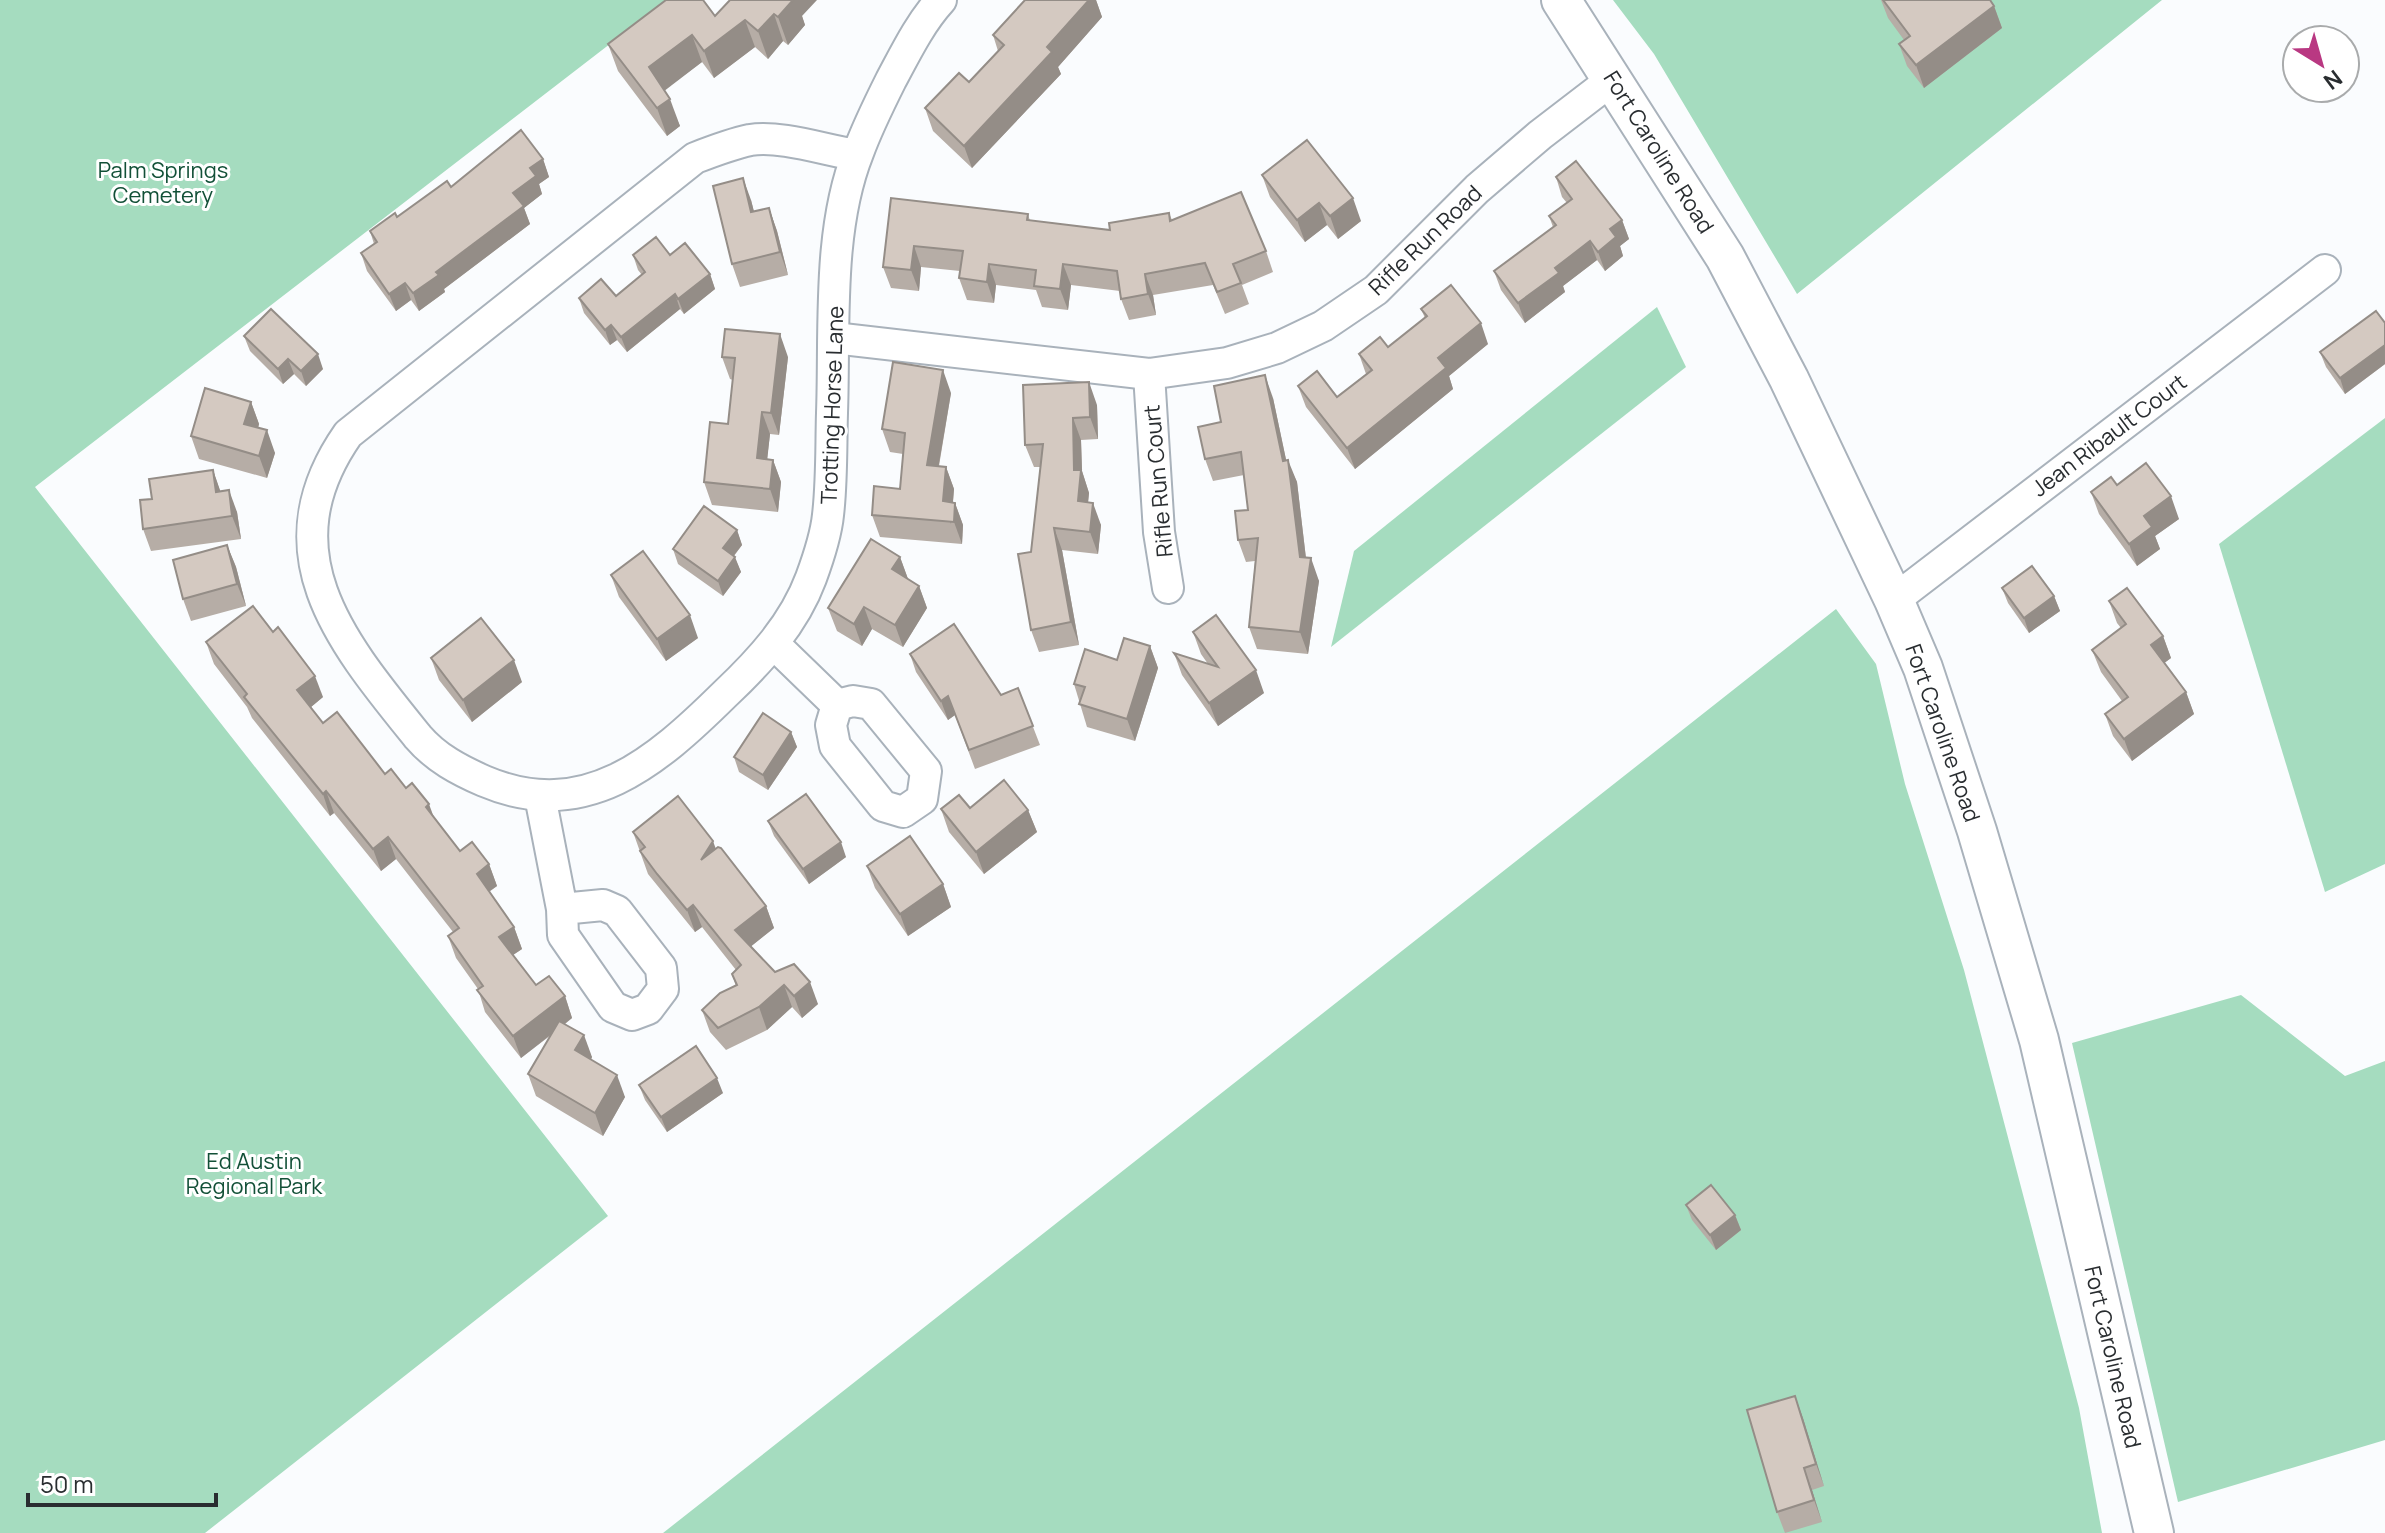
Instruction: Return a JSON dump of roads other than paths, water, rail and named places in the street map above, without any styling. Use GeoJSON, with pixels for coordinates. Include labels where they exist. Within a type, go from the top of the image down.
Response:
{"type":"FeatureCollection","features":[{"type":"Feature","properties":{"kind":"street","name":"Trotting Horse Lane"},"geometry":{"type":"LineString","coordinates":[[856,155],[778,141],[753,140],[695,158],[348,434],[327,471],[311,519],[313,557],[327,606],[346,642],[429,750],[459,770],[517,793],[571,795],[610,783],[646,763],[685,734],[774,644],[810,580],[828,517],[840,222],[856,155],[908,47],[941,0]]}},
{"type":"Feature","properties":{"kind":"street","name":"Fort Caroline Road"},"geometry":{"type":"LineString","coordinates":[[1561,0],[1725,257],[1789,379],[1923,668],[1991,875],[2039,1040],[2154,1533]]}},
{"type":"Feature","properties":{"kind":"street","name":"Rifle Run Road"},"geometry":{"type":"LineString","coordinates":[[834,338],[1149,374],[1227,363],[1277,348],[1323,326],[1376,290],[1477,189],[1613,79]]}},
{"type":"Feature","properties":{"kind":"street","name":"Jean Ribault Court"},"geometry":{"type":"LineString","coordinates":[[1894,600],[2325,270]]}},
{"type":"Feature","properties":{"kind":"street","name":"Rifle Run Court"},"geometry":{"type":"LineString","coordinates":[[1149,374],[1159,532],[1168,588]]}},
{"type":"Feature","properties":{"kind":"street"},"geometry":{"type":"LineString","coordinates":[[774,644],[837,705]]}},
{"type":"Feature","properties":{"kind":"street"},"geometry":{"type":"LineString","coordinates":[[540,796],[562,909]]}},
{"type":"Feature","properties":{"kind":"park label","name":"Palm Springs Cemetery"},"geometry":{"type":"Point","coordinates":[163,182]}},
{"type":"Feature","properties":{"kind":"park label","name":"Ed Austin Regional Park"},"geometry":{"type":"Point","coordinates":[254,1174]}}]}
